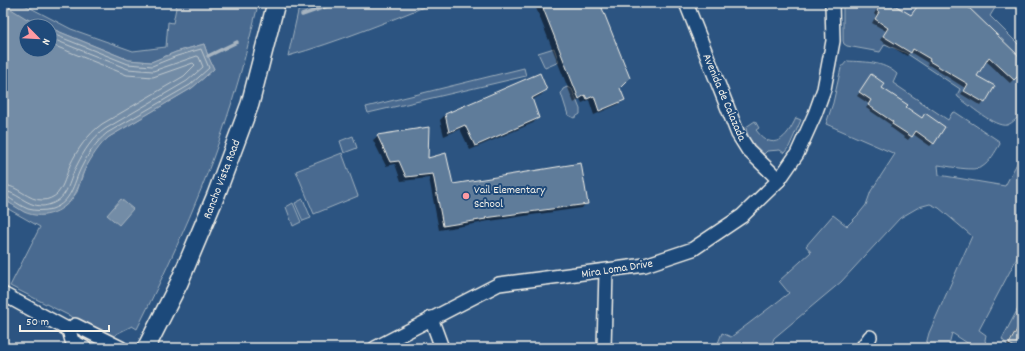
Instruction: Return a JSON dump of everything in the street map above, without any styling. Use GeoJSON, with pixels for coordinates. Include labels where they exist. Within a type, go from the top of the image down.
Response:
{"type":"FeatureCollection","features":[{"type":"Feature","properties":{"kind":"main road","name":"Rancho Vista Road"},"geometry":{"type":"LineString","coordinates":[[146,348],[179,283],[224,174],[250,104],[276,3]]}},
{"type":"Feature","properties":{"kind":"street","name":"Avenida de Calazada"},"geometry":{"type":"LineString","coordinates":[[686,3],[738,134],[748,150],[779,180]]}},
{"type":"Feature","properties":{"kind":"street","name":"Mira Loma Drive"},"geometry":{"type":"LineString","coordinates":[[375,348],[499,284],[646,265],[693,249],[742,216],[779,180],[797,154],[816,114],[824,89],[833,41],[832,3]]}},
{"type":"Feature","properties":{"kind":"street"},"geometry":{"type":"LineString","coordinates":[[604,348],[606,271]]}},
{"type":"Feature","properties":{"kind":"street"},"geometry":{"type":"LineString","coordinates":[[3,294],[69,330],[72,341],[84,348]]}},
{"type":"Feature","properties":{"kind":"street"},"geometry":{"type":"LineString","coordinates":[[432,318],[442,348]]}},
{"type":"Feature","properties":{"kind":"street"},"geometry":{"type":"LineString","coordinates":[[69,330],[75,325],[121,348]]}},
{"type":"Feature","properties":{"kind":"street"},"geometry":{"type":"LineString","coordinates":[[862,348],[870,337]]}},
{"type":"Feature","properties":{"kind":"shaded area"},"geometry":{"type":"Polygon","coordinates":[[[3,3],[21,3],[50,18],[26,18],[3,3]]]}},
{"type":"Feature","properties":{"kind":"shaded area"},"geometry":{"type":"Polygon","coordinates":[[[177,3],[253,3],[258,5],[239,78],[223,131],[189,217],[137,329],[132,326],[116,334],[114,338],[10,286],[40,227],[3,206],[3,199],[26,212],[44,215],[69,203],[77,192],[84,171],[92,156],[102,143],[109,137],[192,88],[214,69],[204,44],[176,52],[151,62],[129,60],[58,31],[58,22],[71,29],[133,51],[166,47],[168,22],[173,23],[177,3]]]}},
{"type":"Feature","properties":{"kind":"shaded area"},"geometry":{"type":"Polygon","coordinates":[[[300,3],[434,3],[344,38],[288,56],[300,3]]]}},
{"type":"Feature","properties":{"kind":"shaded area"},"geometry":{"type":"Polygon","coordinates":[[[843,3],[998,3],[990,16],[1022,48],[1022,113],[1007,125],[996,123],[982,115],[958,97],[957,95],[960,89],[906,53],[885,44],[880,52],[847,46],[843,41],[843,3]]]}},
{"type":"Feature","properties":{"kind":"shaded area"},"geometry":{"type":"Polygon","coordinates":[[[554,48],[559,62],[545,68],[538,53],[554,48]]]}},
{"type":"Feature","properties":{"kind":"shaded area"},"geometry":{"type":"Polygon","coordinates":[[[847,61],[880,64],[892,70],[897,74],[893,83],[948,120],[952,113],[955,112],[999,141],[1000,144],[982,167],[967,169],[938,165],[939,175],[1005,186],[1022,154],[1022,257],[1018,256],[979,330],[986,335],[985,340],[987,348],[975,348],[952,333],[948,348],[925,348],[929,333],[972,236],[939,208],[930,204],[919,207],[900,218],[841,282],[774,338],[770,348],[716,348],[722,333],[731,337],[789,293],[779,281],[811,252],[806,246],[833,215],[847,226],[858,215],[866,205],[871,191],[895,154],[826,124],[833,103],[841,68],[847,61]]]}},
{"type":"Feature","properties":{"kind":"shaded area"},"geometry":{"type":"Polygon","coordinates":[[[524,68],[526,76],[368,113],[366,107],[524,68]]]}},
{"type":"Feature","properties":{"kind":"shaded area"},"geometry":{"type":"Polygon","coordinates":[[[567,87],[572,89],[580,109],[580,114],[574,118],[568,115],[561,93],[563,89],[567,87]]]}},
{"type":"Feature","properties":{"kind":"shaded area"},"geometry":{"type":"Polygon","coordinates":[[[796,118],[801,120],[789,147],[784,153],[780,150],[767,151],[764,154],[752,142],[748,135],[746,127],[755,121],[759,128],[756,130],[762,137],[768,141],[774,142],[784,137],[796,118]]]}},
{"type":"Feature","properties":{"kind":"shaded area"},"geometry":{"type":"Polygon","coordinates":[[[353,136],[357,148],[344,153],[340,141],[353,136]]]}},
{"type":"Feature","properties":{"kind":"shaded area"},"geometry":{"type":"Polygon","coordinates":[[[342,153],[358,196],[314,214],[296,171],[342,153]]]}},
{"type":"Feature","properties":{"kind":"shaded area"},"geometry":{"type":"Polygon","coordinates":[[[303,199],[311,218],[303,221],[295,203],[303,199]]]}},
{"type":"Feature","properties":{"kind":"shaded area"},"geometry":{"type":"Polygon","coordinates":[[[293,203],[301,222],[293,226],[286,207],[293,203]]]}},
{"type":"Feature","properties":{"kind":"shaded area"},"geometry":{"type":"Polygon","coordinates":[[[1022,301],[1022,348],[1009,344],[1008,346],[1002,339],[1022,301]]]}},
{"type":"Feature","properties":{"kind":"water"},"geometry":{"type":"Polygon","coordinates":[[[3,4],[26,18],[18,18],[18,58],[58,58],[58,31],[129,60],[151,62],[176,52],[204,44],[214,69],[192,88],[105,140],[84,172],[72,199],[61,209],[47,215],[32,215],[24,212],[3,199],[3,4]]]}},
{"type":"Feature","properties":{"kind":"water"},"geometry":{"type":"Polygon","coordinates":[[[121,199],[133,209],[119,225],[107,215],[121,199]]]}},
{"type":"Feature","properties":{"kind":"building"},"geometry":{"type":"Polygon","coordinates":[[[541,3],[600,3],[630,78],[620,88],[625,100],[599,111],[594,96],[587,99],[585,95],[579,99],[541,3]]]}},
{"type":"Feature","properties":{"kind":"building"},"geometry":{"type":"Polygon","coordinates":[[[881,3],[891,3],[911,15],[920,3],[964,3],[1022,59],[1022,72],[1014,80],[989,57],[977,76],[995,86],[985,103],[964,91],[968,84],[929,61],[930,59],[913,49],[911,53],[883,36],[888,28],[875,19],[879,12],[877,11],[881,3]]]}},
{"type":"Feature","properties":{"kind":"building"},"geometry":{"type":"Polygon","coordinates":[[[540,73],[547,90],[532,98],[539,118],[475,146],[465,125],[449,132],[445,114],[540,73]]]}},
{"type":"Feature","properties":{"kind":"building"},"geometry":{"type":"Polygon","coordinates":[[[871,74],[885,84],[882,88],[908,105],[906,107],[922,118],[925,113],[945,127],[934,144],[916,131],[912,137],[892,124],[893,122],[868,105],[871,100],[859,92],[871,74]]]}},
{"type":"Feature","properties":{"kind":"building"},"geometry":{"type":"Polygon","coordinates":[[[429,127],[428,158],[446,153],[453,184],[581,163],[588,204],[485,218],[486,219],[443,226],[433,174],[406,177],[399,161],[390,162],[377,135],[429,127]]]}},
{"type":"Feature","properties":{"kind":"building"},"geometry":{"type":"Polygon","coordinates":[[[1022,320],[1022,348],[1017,348],[1009,344],[1022,320]]]}},
{"type":"Feature","properties":{"kind":"waterway"},"geometry":{"type":"LineString","coordinates":[[302,15],[336,3]]}},
{"type":"Feature","properties":{"kind":"waterway"},"geometry":{"type":"LineString","coordinates":[[208,56],[237,42]]}},
{"type":"Feature","properties":{"kind":"place","name":"Vail Elementary School"},"geometry":{"type":"Point","coordinates":[466,196]}}]}
